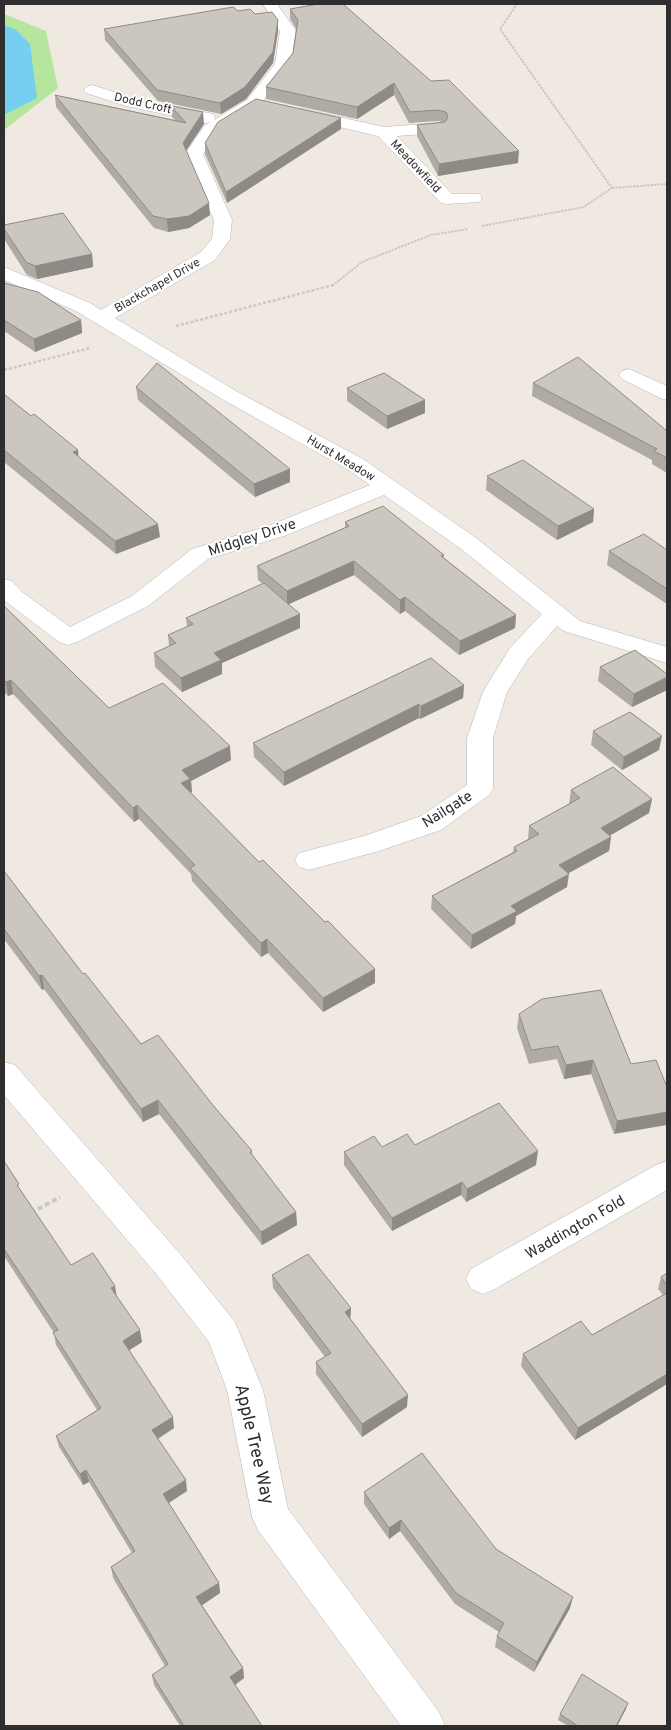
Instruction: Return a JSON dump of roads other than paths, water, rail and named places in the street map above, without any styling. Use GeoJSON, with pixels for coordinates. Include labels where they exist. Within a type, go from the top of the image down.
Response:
{"type":"FeatureCollection","features":[{"type":"Feature","properties":{"kind":"street","name":"Blackchapel Drive"},"geometry":{"type":"LineString","coordinates":[[101,318],[208,256],[221,239],[223,220],[194,154],[211,129],[253,103],[283,64],[288,31],[270,4]]}},
{"type":"Feature","properties":{"kind":"street","name":"Dodd Croft"},"geometry":{"type":"LineString","coordinates":[[92,90],[126,101],[223,121]]}},
{"type":"Feature","properties":{"kind":"street"},"geometry":{"type":"LineString","coordinates":[[253,103],[271,107]]}},
{"type":"Feature","properties":{"kind":"street","name":"Meadowfield"},"geometry":{"type":"LineString","coordinates":[[290,111],[384,132],[438,128]]}},
{"type":"Feature","properties":{"kind":"street","name":"Meadowfield"},"geometry":{"type":"LineString","coordinates":[[384,132],[441,202],[473,198]]}},
{"type":"Feature","properties":{"kind":"street","name":"Hurst Meadow"},"geometry":{"type":"LineString","coordinates":[[4,273],[83,307],[229,395],[355,464],[468,543],[572,626],[667,655]]}},
{"type":"Feature","properties":{"kind":"street"},"geometry":{"type":"LineString","coordinates":[[629,376],[667,394]]}},
{"type":"Feature","properties":{"kind":"street","name":"Midgley Drive"},"geometry":{"type":"LineString","coordinates":[[4,586],[14,597],[68,637],[140,601],[200,554],[276,531],[386,486]]}},
{"type":"Feature","properties":{"kind":"street","name":"Nailgate"},"geometry":{"type":"LineString","coordinates":[[309,860],[370,844],[431,823],[480,789],[480,738],[495,692],[519,654],[556,613]]}},
{"type":"Feature","properties":{"kind":"street","name":"Apple Tree Way"},"geometry":{"type":"LineString","coordinates":[[4,1074],[169,1265],[223,1333],[245,1390],[271,1517],[425,1726]]}},
{"type":"Feature","properties":{"kind":"street","name":"Waddington Fold"},"geometry":{"type":"LineString","coordinates":[[483,1279],[667,1174]]}},
{"type":"Feature","properties":{"kind":"water"},"geometry":{"type":"Polygon","coordinates":[[[4,25],[16,30],[30,44],[37,98],[4,115],[4,25]]]}}]}
